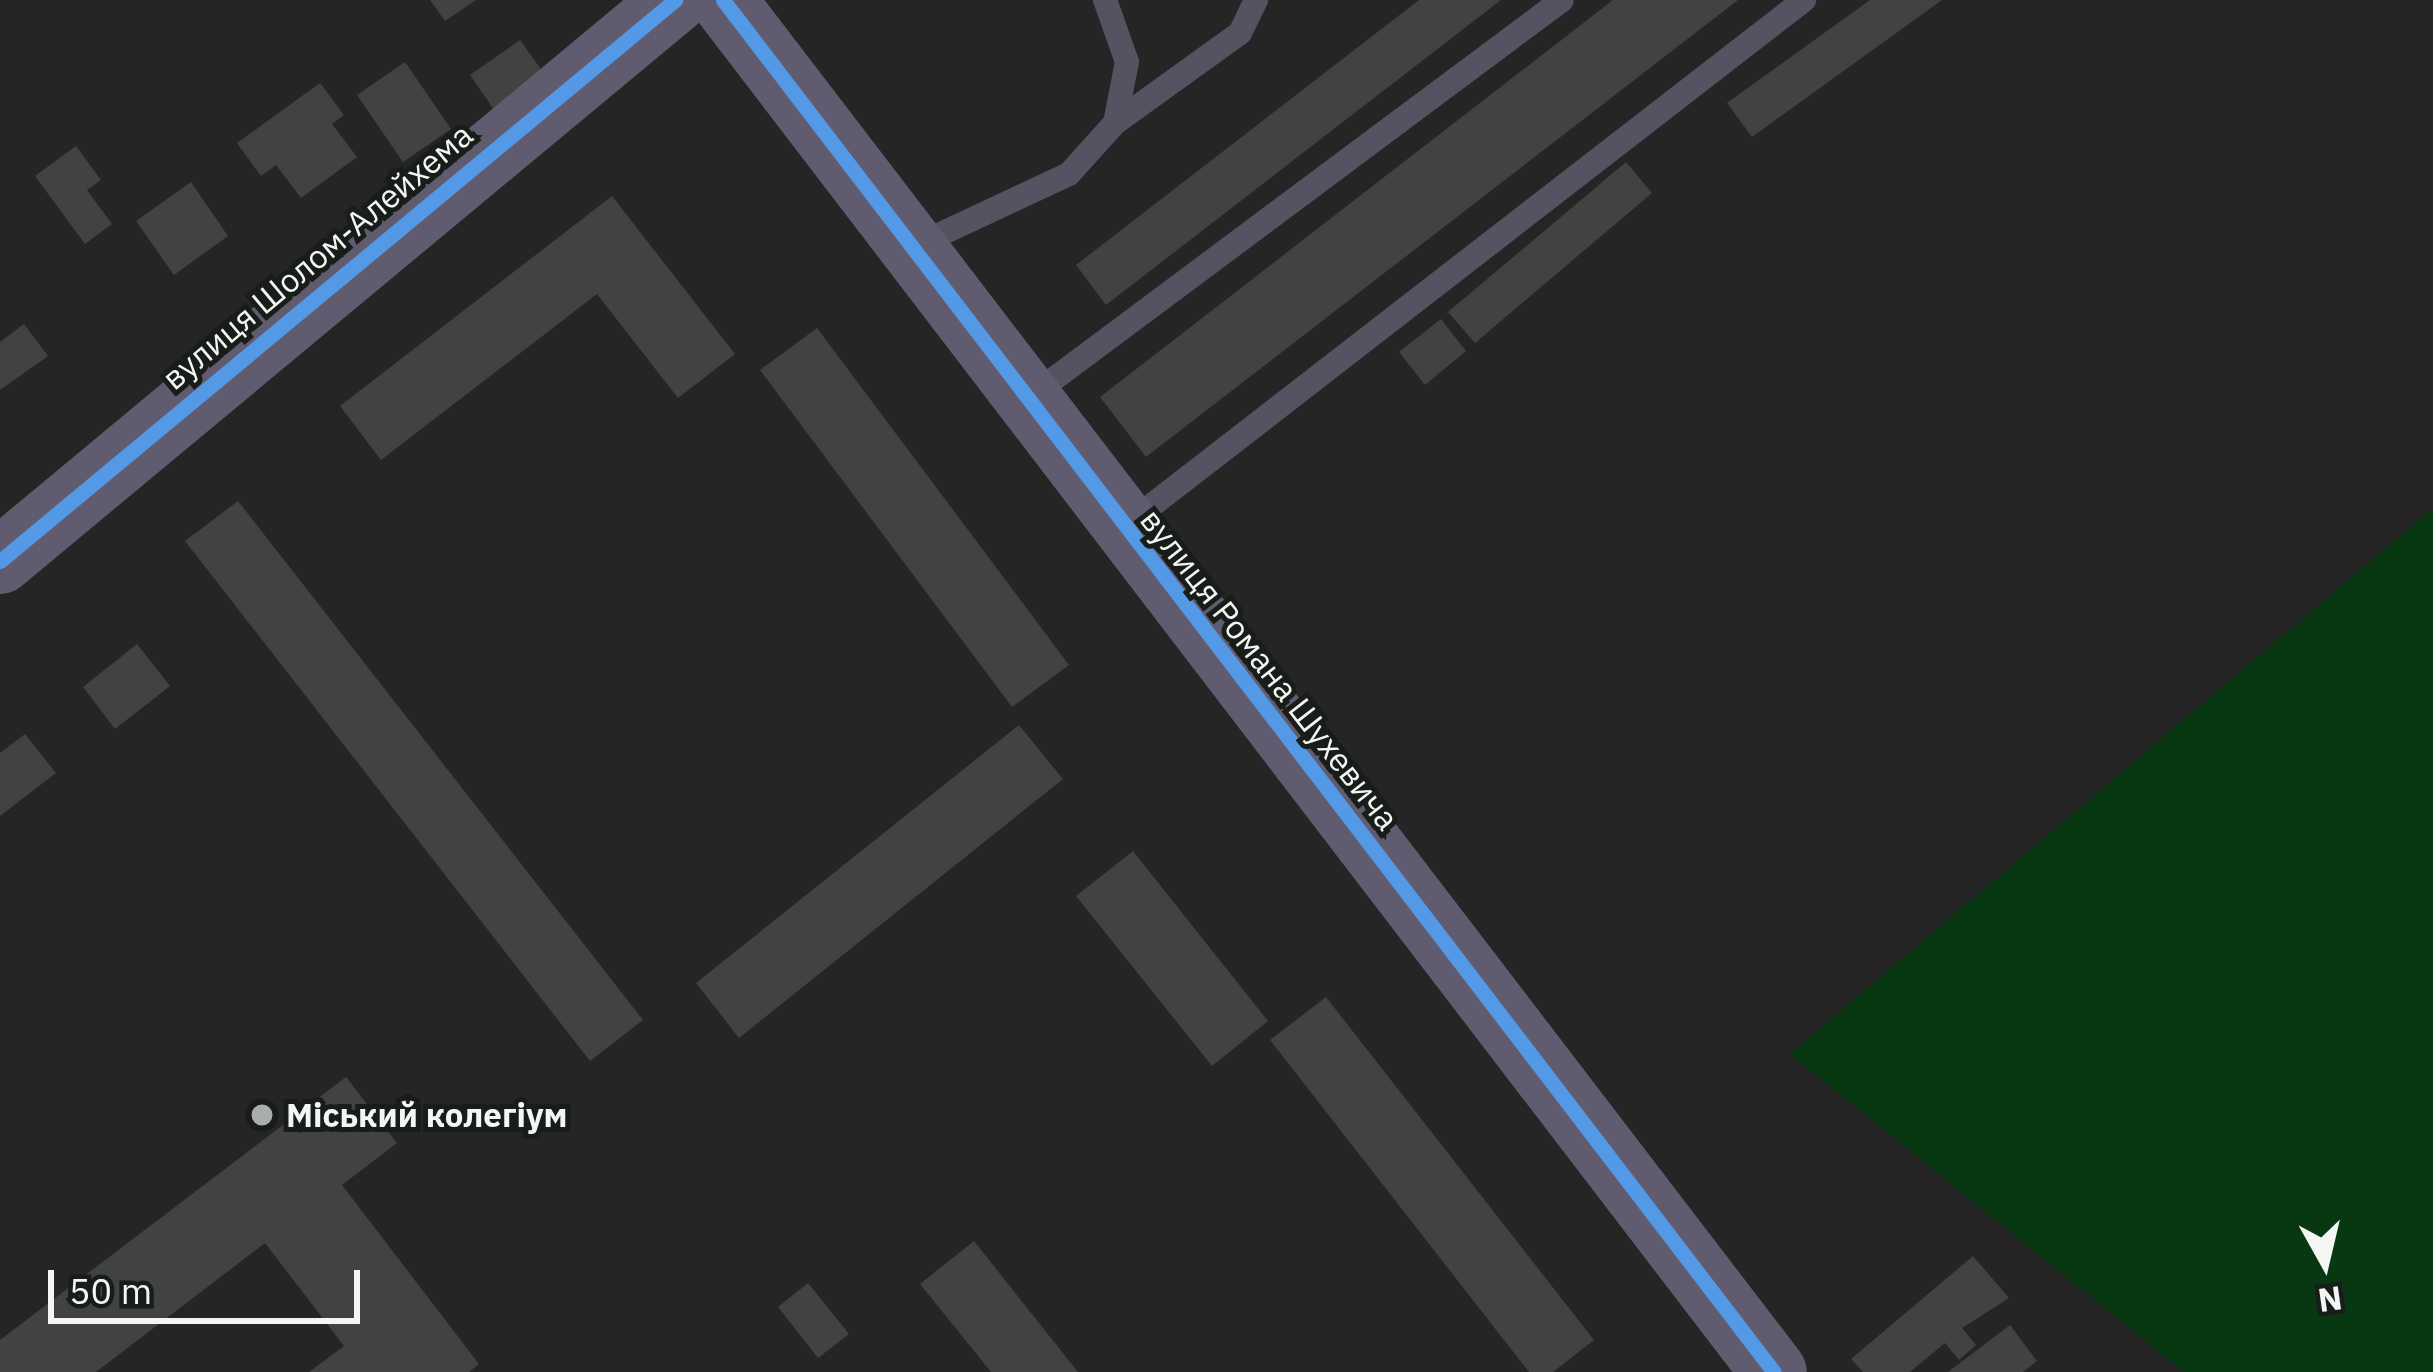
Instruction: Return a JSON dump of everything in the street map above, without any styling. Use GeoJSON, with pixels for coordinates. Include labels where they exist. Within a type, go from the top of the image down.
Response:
{"type":"FeatureCollection","features":[{"type":"Feature","properties":{"kind":"street","name":"вулиця Шолом-Алейхема"},"geometry":{"type":"LineString","coordinates":[[0,561],[675,0]]}},
{"type":"Feature","properties":{"kind":"street","name":"вулиця Романа Шухевича"},"geometry":{"type":"LineString","coordinates":[[722,0],[1774,1372]]}},
{"type":"Feature","properties":{"kind":"lane"},"geometry":{"type":"LineString","coordinates":[[1105,0],[1127,62],[1115,123]]}},
{"type":"Feature","properties":{"kind":"lane"},"geometry":{"type":"LineString","coordinates":[[911,248],[1069,174],[1115,123],[1240,33],[1256,0]]}},
{"type":"Feature","properties":{"kind":"lane"},"geometry":{"type":"LineString","coordinates":[[1029,398],[1562,0]]}},
{"type":"Feature","properties":{"kind":"lane"},"geometry":{"type":"LineString","coordinates":[[1123,528],[1804,0]]}},
{"type":"Feature","properties":{"kind":"green space"},"geometry":{"type":"Polygon","coordinates":[[[2433,508],[2433,1372],[2184,1372],[1790,1054],[2433,508]]]}},
{"type":"Feature","properties":{"kind":"building"},"geometry":{"type":"Polygon","coordinates":[[[430,0],[476,0],[445,21],[430,0]]]}},
{"type":"Feature","properties":{"kind":"building"},"geometry":{"type":"Polygon","coordinates":[[[1419,0],[1501,0],[1106,305],[1076,265],[1419,0]]]}},
{"type":"Feature","properties":{"kind":"building"},"geometry":{"type":"Polygon","coordinates":[[[1613,0],[1738,0],[1146,457],[1100,397],[1613,0]]]}},
{"type":"Feature","properties":{"kind":"building"},"geometry":{"type":"Polygon","coordinates":[[[1870,0],[1942,0],[1752,137],[1727,103],[1870,0]]]}},
{"type":"Feature","properties":{"kind":"building"},"geometry":{"type":"Polygon","coordinates":[[[520,40],[548,79],[497,114],[470,75],[520,40]]]}},
{"type":"Feature","properties":{"kind":"building"},"geometry":{"type":"Polygon","coordinates":[[[405,62],[451,129],[403,162],[357,95],[405,62]]]}},
{"type":"Feature","properties":{"kind":"building"},"geometry":{"type":"Polygon","coordinates":[[[320,83],[344,115],[332,124],[357,157],[301,198],[276,165],[261,176],[237,143],[320,83]]]}},
{"type":"Feature","properties":{"kind":"building"},"geometry":{"type":"Polygon","coordinates":[[[76,146],[101,180],[87,190],[112,224],[85,244],[35,176],[76,146]]]}},
{"type":"Feature","properties":{"kind":"building"},"geometry":{"type":"Polygon","coordinates":[[[1626,162],[1652,193],[1475,343],[1448,312],[1626,162]]]}},
{"type":"Feature","properties":{"kind":"building"},"geometry":{"type":"Polygon","coordinates":[[[191,182],[228,236],[174,275],[136,221],[191,182]]]}},
{"type":"Feature","properties":{"kind":"building"},"geometry":{"type":"Polygon","coordinates":[[[612,196],[735,354],[678,398],[597,294],[381,460],[340,406],[612,196]]]}},
{"type":"Feature","properties":{"kind":"building"},"geometry":{"type":"Polygon","coordinates":[[[1441,319],[1466,351],[1425,385],[1399,352],[1441,319]]]}},
{"type":"Feature","properties":{"kind":"building"},"geometry":{"type":"Polygon","coordinates":[[[24,324],[48,356],[0,390],[0,342],[24,324]]]}},
{"type":"Feature","properties":{"kind":"building"},"geometry":{"type":"Polygon","coordinates":[[[817,328],[1069,665],[1012,707],[760,370],[817,328]]]}},
{"type":"Feature","properties":{"kind":"building"},"geometry":{"type":"Polygon","coordinates":[[[238,501],[643,1020],[590,1061],[185,541],[238,501]]]}},
{"type":"Feature","properties":{"kind":"building"},"geometry":{"type":"Polygon","coordinates":[[[137,644],[170,686],[115,729],[83,687],[137,644]]]}},
{"type":"Feature","properties":{"kind":"building"},"geometry":{"type":"Polygon","coordinates":[[[1019,725],[1063,779],[739,1038],[696,983],[1019,725]]]}},
{"type":"Feature","properties":{"kind":"building"},"geometry":{"type":"Polygon","coordinates":[[[25,734],[56,773],[0,816],[0,753],[25,734]]]}},
{"type":"Feature","properties":{"kind":"building"},"geometry":{"type":"Polygon","coordinates":[[[1133,851],[1268,1021],[1212,1066],[1076,896],[1133,851]]]}},
{"type":"Feature","properties":{"kind":"building"},"geometry":{"type":"Polygon","coordinates":[[[1326,997],[1594,1340],[1553,1372],[1529,1372],[1270,1040],[1326,997]]]}},
{"type":"Feature","properties":{"kind":"building"},"geometry":{"type":"Polygon","coordinates":[[[346,1077],[397,1143],[342,1185],[479,1364],[469,1372],[309,1372],[344,1346],[265,1243],[96,1372],[0,1372],[0,1340],[346,1077]]]}},
{"type":"Feature","properties":{"kind":"building"},"geometry":{"type":"Polygon","coordinates":[[[974,1241],[1078,1372],[991,1372],[920,1284],[974,1241]]]}},
{"type":"Feature","properties":{"kind":"building"},"geometry":{"type":"Polygon","coordinates":[[[1973,1256],[2009,1298],[1962,1328],[1976,1345],[1959,1360],[1945,1343],[1910,1372],[1863,1372],[1851,1359],[1973,1256]]]}},
{"type":"Feature","properties":{"kind":"building"},"geometry":{"type":"Polygon","coordinates":[[[808,1283],[849,1334],[818,1358],[778,1307],[808,1283]]]}},
{"type":"Feature","properties":{"kind":"building"},"geometry":{"type":"Polygon","coordinates":[[[2010,1325],[2037,1361],[2023,1372],[1948,1372],[2010,1325]]]}},
{"type":"Feature","properties":{"kind":"cycle path"},"geometry":{"type":"LineString","coordinates":[[0,561],[675,0]]}},
{"type":"Feature","properties":{"kind":"cycle path"},"geometry":{"type":"LineString","coordinates":[[723,0],[1774,1372]]}},
{"type":"Feature","properties":{"kind":"place","name":"Міський колегіум"},"geometry":{"type":"Point","coordinates":[262,1115]}}]}
